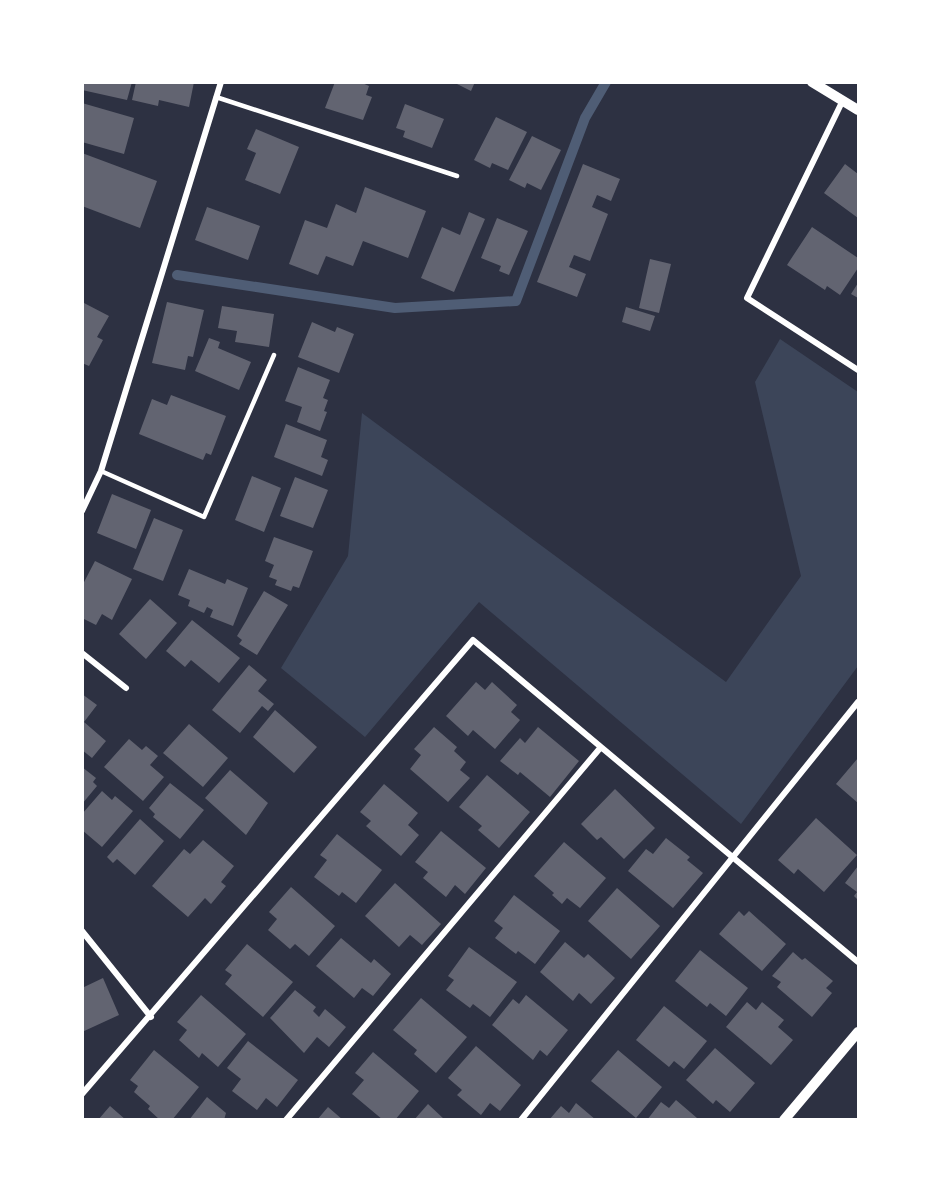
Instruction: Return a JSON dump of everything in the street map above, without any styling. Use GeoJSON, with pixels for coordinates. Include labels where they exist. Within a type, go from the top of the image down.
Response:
{"type":"FeatureCollection","features":[{"type":"Feature","properties":{"kind":"street"},"geometry":{"type":"LineString","coordinates":[[82,511],[100,471],[221,82]]}},
{"type":"Feature","properties":{"kind":"street"},"geometry":{"type":"LineString","coordinates":[[812,82],[832,87],[843,100],[858,110]]}},
{"type":"Feature","properties":{"kind":"street"},"geometry":{"type":"LineString","coordinates":[[843,100],[747,298],[858,370]]}},
{"type":"Feature","properties":{"kind":"street"},"geometry":{"type":"LineString","coordinates":[[82,1094],[151,1017],[473,640],[733,855],[858,962]]}},
{"type":"Feature","properties":{"kind":"street"},"geometry":{"type":"LineString","coordinates":[[82,653],[126,688]]}},
{"type":"Feature","properties":{"kind":"street"},"geometry":{"type":"LineString","coordinates":[[521,1119],[858,702]]}},
{"type":"Feature","properties":{"kind":"street"},"geometry":{"type":"LineString","coordinates":[[286,1119],[601,747]]}},
{"type":"Feature","properties":{"kind":"street"},"geometry":{"type":"LineString","coordinates":[[82,931],[151,1017]]}},
{"type":"Feature","properties":{"kind":"street"},"geometry":{"type":"LineString","coordinates":[[784,1119],[858,1032]]}},
{"type":"Feature","properties":{"kind":"lane"},"geometry":{"type":"LineString","coordinates":[[216,97],[457,176]]}},
{"type":"Feature","properties":{"kind":"lane"},"geometry":{"type":"LineString","coordinates":[[100,471],[204,517],[274,355]]}},
{"type":"Feature","properties":{"kind":"shaded area"},"geometry":{"type":"Polygon","coordinates":[[[780,339],[858,392],[858,666],[741,824],[479,602],[365,737],[281,668],[348,556],[362,413],[726,682],[801,576],[755,382],[780,339]]]}},
{"type":"Feature","properties":{"kind":"building"},"geometry":{"type":"Polygon","coordinates":[[[82,82],[132,82],[127,100],[82,90],[82,82]]]}},
{"type":"Feature","properties":{"kind":"building"},"geometry":{"type":"Polygon","coordinates":[[[136,82],[194,82],[189,107],[159,100],[158,106],[132,100],[136,82]]]}},
{"type":"Feature","properties":{"kind":"building"},"geometry":{"type":"Polygon","coordinates":[[[335,82],[360,82],[369,86],[366,95],[372,97],[363,120],[325,108],[335,82]]]}},
{"type":"Feature","properties":{"kind":"building"},"geometry":{"type":"Polygon","coordinates":[[[453,82],[475,82],[471,91],[453,82]]]}},
{"type":"Feature","properties":{"kind":"building"},"geometry":{"type":"Polygon","coordinates":[[[82,103],[134,118],[124,154],[82,142],[82,103]]]}},
{"type":"Feature","properties":{"kind":"building"},"geometry":{"type":"Polygon","coordinates":[[[405,104],[444,119],[432,148],[403,137],[405,131],[396,128],[405,104]]]}},
{"type":"Feature","properties":{"kind":"building"},"geometry":{"type":"Polygon","coordinates":[[[496,117],[527,132],[508,170],[492,163],[490,168],[474,160],[496,117]]]}},
{"type":"Feature","properties":{"kind":"building"},"geometry":{"type":"Polygon","coordinates":[[[256,129],[299,147],[280,194],[245,180],[256,153],[247,149],[256,129]]]}},
{"type":"Feature","properties":{"kind":"building"},"geometry":{"type":"Polygon","coordinates":[[[532,136],[561,150],[541,190],[527,183],[525,188],[509,180],[532,136]]]}},
{"type":"Feature","properties":{"kind":"building"},"geometry":{"type":"Polygon","coordinates":[[[82,153],[157,181],[140,228],[82,206],[82,153]]]}},
{"type":"Feature","properties":{"kind":"building"},"geometry":{"type":"Polygon","coordinates":[[[583,164],[620,179],[611,201],[597,195],[592,207],[608,214],[590,261],[574,255],[569,267],[586,274],[577,297],[537,282],[583,164]]]}},
{"type":"Feature","properties":{"kind":"building"},"geometry":{"type":"Polygon","coordinates":[[[845,164],[858,174],[858,218],[824,193],[845,164]]]}},
{"type":"Feature","properties":{"kind":"building"},"geometry":{"type":"Polygon","coordinates":[[[365,187],[426,211],[408,258],[363,241],[353,266],[326,256],[318,275],[289,264],[305,220],[327,228],[336,204],[356,213],[365,187]]]}},
{"type":"Feature","properties":{"kind":"building"},"geometry":{"type":"Polygon","coordinates":[[[207,207],[260,226],[248,260],[195,240],[207,207]]]}},
{"type":"Feature","properties":{"kind":"building"},"geometry":{"type":"Polygon","coordinates":[[[469,212],[485,219],[454,292],[421,278],[442,227],[460,235],[469,212]]]}},
{"type":"Feature","properties":{"kind":"building"},"geometry":{"type":"Polygon","coordinates":[[[497,218],[528,231],[509,275],[499,271],[501,266],[481,258],[497,218]]]}},
{"type":"Feature","properties":{"kind":"building"},"geometry":{"type":"Polygon","coordinates":[[[812,227],[858,258],[858,268],[840,295],[827,286],[825,290],[787,265],[812,227]]]}},
{"type":"Feature","properties":{"kind":"building"},"geometry":{"type":"Polygon","coordinates":[[[650,259],[671,264],[659,313],[639,308],[650,259]]]}},
{"type":"Feature","properties":{"kind":"building"},"geometry":{"type":"Polygon","coordinates":[[[858,283],[858,298],[851,294],[858,283]]]}},
{"type":"Feature","properties":{"kind":"building"},"geometry":{"type":"Polygon","coordinates":[[[167,302],[204,310],[193,357],[188,356],[185,370],[152,363],[167,302]]]}},
{"type":"Feature","properties":{"kind":"building"},"geometry":{"type":"Polygon","coordinates":[[[84,303],[109,316],[97,337],[103,340],[89,366],[82,363],[84,303]]]}},
{"type":"Feature","properties":{"kind":"building"},"geometry":{"type":"Polygon","coordinates":[[[222,306],[274,314],[269,347],[235,342],[237,331],[218,328],[222,306]]]}},
{"type":"Feature","properties":{"kind":"building"},"geometry":{"type":"Polygon","coordinates":[[[626,307],[655,316],[650,331],[622,322],[626,307]]]}},
{"type":"Feature","properties":{"kind":"building"},"geometry":{"type":"Polygon","coordinates":[[[312,322],[335,332],[337,327],[354,334],[339,373],[298,357],[312,322]]]}},
{"type":"Feature","properties":{"kind":"building"},"geometry":{"type":"Polygon","coordinates":[[[209,338],[220,342],[218,348],[251,362],[239,390],[195,371],[209,338]]]}},
{"type":"Feature","properties":{"kind":"building"},"geometry":{"type":"Polygon","coordinates":[[[298,367],[330,380],[323,398],[328,400],[324,411],[327,412],[320,431],[297,422],[302,407],[285,401],[298,367]]]}},
{"type":"Feature","properties":{"kind":"building"},"geometry":{"type":"Polygon","coordinates":[[[171,395],[226,416],[211,455],[206,453],[203,460],[139,434],[152,399],[167,405],[171,395]]]}},
{"type":"Feature","properties":{"kind":"building"},"geometry":{"type":"Polygon","coordinates":[[[286,424],[327,440],[321,457],[328,460],[322,476],[274,457],[286,424]]]}},
{"type":"Feature","properties":{"kind":"building"},"geometry":{"type":"Polygon","coordinates":[[[252,476],[281,488],[264,532],[235,520],[252,476]]]}},
{"type":"Feature","properties":{"kind":"building"},"geometry":{"type":"Polygon","coordinates":[[[295,477],[328,490],[313,528],[280,516],[295,477]]]}},
{"type":"Feature","properties":{"kind":"building"},"geometry":{"type":"Polygon","coordinates":[[[112,494],[151,510],[136,549],[97,533],[112,494]]]}},
{"type":"Feature","properties":{"kind":"building"},"geometry":{"type":"Polygon","coordinates":[[[154,518],[183,530],[163,581],[133,569],[154,518]]]}},
{"type":"Feature","properties":{"kind":"building"},"geometry":{"type":"Polygon","coordinates":[[[274,537],[313,551],[299,588],[293,586],[291,591],[275,585],[277,580],[269,577],[274,565],[265,561],[274,537]]]}},
{"type":"Feature","properties":{"kind":"building"},"geometry":{"type":"Polygon","coordinates":[[[95,561],[132,579],[112,620],[102,614],[96,625],[82,618],[82,586],[95,561]]]}},
{"type":"Feature","properties":{"kind":"building"},"geometry":{"type":"Polygon","coordinates":[[[189,569],[225,584],[227,579],[248,588],[233,626],[210,617],[213,610],[207,607],[204,613],[188,606],[190,600],[178,595],[189,569]]]}},
{"type":"Feature","properties":{"kind":"building"},"geometry":{"type":"Polygon","coordinates":[[[264,591],[288,605],[257,655],[239,644],[242,640],[237,636],[264,591]]]}},
{"type":"Feature","properties":{"kind":"building"},"geometry":{"type":"Polygon","coordinates":[[[150,599],[177,623],[146,659],[119,634],[150,599]]]}},
{"type":"Feature","properties":{"kind":"building"},"geometry":{"type":"Polygon","coordinates":[[[192,620],[240,658],[219,683],[191,660],[185,667],[166,651],[192,620]]]}},
{"type":"Feature","properties":{"kind":"building"},"geometry":{"type":"Polygon","coordinates":[[[249,665],[267,680],[258,691],[274,704],[268,711],[262,706],[240,733],[212,710],[249,665]]]}},
{"type":"Feature","properties":{"kind":"building"},"geometry":{"type":"Polygon","coordinates":[[[476,682],[485,690],[492,682],[517,705],[511,712],[520,720],[495,749],[473,730],[468,736],[446,716],[476,682]]]}},
{"type":"Feature","properties":{"kind":"building"},"geometry":{"type":"Polygon","coordinates":[[[82,694],[97,705],[84,722],[106,741],[92,758],[82,750],[82,694]]]}},
{"type":"Feature","properties":{"kind":"building"},"geometry":{"type":"Polygon","coordinates":[[[275,710],[317,747],[294,773],[253,737],[275,710]]]}},
{"type":"Feature","properties":{"kind":"building"},"geometry":{"type":"Polygon","coordinates":[[[189,724],[228,758],[203,787],[163,753],[189,724]]]}},
{"type":"Feature","properties":{"kind":"building"},"geometry":{"type":"Polygon","coordinates":[[[434,727],[457,747],[454,751],[466,762],[460,770],[470,778],[448,802],[410,769],[421,755],[414,749],[434,727]]]}},
{"type":"Feature","properties":{"kind":"building"},"geometry":{"type":"Polygon","coordinates":[[[538,727],[579,761],[550,797],[520,772],[518,775],[500,761],[520,738],[525,743],[538,727]]]}},
{"type":"Feature","properties":{"kind":"building"},"geometry":{"type":"Polygon","coordinates":[[[129,739],[142,750],[146,746],[158,756],[150,765],[164,777],[143,801],[104,767],[129,739]]]}},
{"type":"Feature","properties":{"kind":"building"},"geometry":{"type":"Polygon","coordinates":[[[858,758],[858,803],[836,784],[858,758]]]}},
{"type":"Feature","properties":{"kind":"building"},"geometry":{"type":"Polygon","coordinates":[[[82,767],[96,778],[93,782],[97,786],[82,804],[82,767]]]}},
{"type":"Feature","properties":{"kind":"building"},"geometry":{"type":"Polygon","coordinates":[[[230,770],[268,803],[246,835],[205,798],[230,770]]]}},
{"type":"Feature","properties":{"kind":"building"},"geometry":{"type":"Polygon","coordinates":[[[487,775],[530,812],[499,848],[478,830],[482,826],[459,807],[487,775]]]}},
{"type":"Feature","properties":{"kind":"building"},"geometry":{"type":"Polygon","coordinates":[[[170,783],[204,810],[180,839],[153,817],[155,814],[149,808],[170,783]]]}},
{"type":"Feature","properties":{"kind":"building"},"geometry":{"type":"Polygon","coordinates":[[[384,784],[418,813],[408,825],[419,835],[401,856],[366,826],[371,821],[360,812],[384,784]]]}},
{"type":"Feature","properties":{"kind":"building"},"geometry":{"type":"Polygon","coordinates":[[[615,789],[655,828],[624,859],[601,837],[597,840],[581,824],[615,789]]]}},
{"type":"Feature","properties":{"kind":"building"},"geometry":{"type":"Polygon","coordinates":[[[102,791],[112,800],[115,796],[133,811],[102,847],[82,830],[82,814],[102,791]]]}},
{"type":"Feature","properties":{"kind":"building"},"geometry":{"type":"Polygon","coordinates":[[[816,818],[857,855],[824,892],[798,869],[794,874],[778,860],[816,818]]]}},
{"type":"Feature","properties":{"kind":"building"},"geometry":{"type":"Polygon","coordinates":[[[140,819],[164,841],[135,875],[117,859],[113,863],[107,857],[140,819]]]}},
{"type":"Feature","properties":{"kind":"building"},"geometry":{"type":"Polygon","coordinates":[[[441,831],[486,868],[465,894],[455,885],[446,897],[423,878],[428,872],[415,862],[441,831]]]}},
{"type":"Feature","properties":{"kind":"building"},"geometry":{"type":"Polygon","coordinates":[[[337,834],[382,870],[356,903],[342,892],[339,896],[314,877],[327,860],[320,855],[337,834]]]}},
{"type":"Feature","properties":{"kind":"building"},"geometry":{"type":"Polygon","coordinates":[[[666,838],[690,857],[687,860],[703,873],[673,908],[628,871],[646,849],[653,854],[666,838]]]}},
{"type":"Feature","properties":{"kind":"building"},"geometry":{"type":"Polygon","coordinates":[[[203,840],[234,866],[221,882],[226,886],[211,904],[205,898],[188,917],[152,886],[184,849],[190,854],[203,840]]]}},
{"type":"Feature","properties":{"kind":"building"},"geometry":{"type":"Polygon","coordinates":[[[564,842],[606,878],[580,908],[567,898],[562,904],[552,895],[554,893],[534,876],[564,842]]]}},
{"type":"Feature","properties":{"kind":"building"},"geometry":{"type":"Polygon","coordinates":[[[858,866],[858,900],[854,896],[857,892],[845,883],[858,866]]]}},
{"type":"Feature","properties":{"kind":"building"},"geometry":{"type":"Polygon","coordinates":[[[395,883],[441,924],[422,945],[410,935],[399,947],[365,916],[395,883]]]}},
{"type":"Feature","properties":{"kind":"building"},"geometry":{"type":"Polygon","coordinates":[[[291,887],[335,926],[309,956],[295,944],[290,949],[268,930],[277,919],[269,912],[291,887]]]}},
{"type":"Feature","properties":{"kind":"building"},"geometry":{"type":"Polygon","coordinates":[[[617,888],[660,926],[631,959],[588,921],[617,888]]]}},
{"type":"Feature","properties":{"kind":"building"},"geometry":{"type":"Polygon","coordinates":[[[514,895],[560,931],[535,964],[518,951],[516,954],[495,938],[503,928],[494,921],[514,895]]]}},
{"type":"Feature","properties":{"kind":"building"},"geometry":{"type":"Polygon","coordinates":[[[739,911],[744,916],[749,911],[786,944],[762,971],[719,934],[739,911]]]}},
{"type":"Feature","properties":{"kind":"building"},"geometry":{"type":"Polygon","coordinates":[[[341,938],[371,963],[374,959],[391,974],[373,996],[362,988],[354,998],[316,966],[341,938]]]}},
{"type":"Feature","properties":{"kind":"building"},"geometry":{"type":"Polygon","coordinates":[[[565,942],[584,958],[588,954],[615,978],[591,1004],[579,993],[573,1001],[540,972],[565,942]]]}},
{"type":"Feature","properties":{"kind":"building"},"geometry":{"type":"Polygon","coordinates":[[[247,944],[293,982],[263,1017],[225,984],[232,975],[225,970],[247,944]]]}},
{"type":"Feature","properties":{"kind":"building"},"geometry":{"type":"Polygon","coordinates":[[[469,947],[517,982],[490,1017],[473,1004],[470,1008],[446,990],[454,980],[448,976],[469,947]]]}},
{"type":"Feature","properties":{"kind":"building"},"geometry":{"type":"Polygon","coordinates":[[[700,950],[748,988],[726,1016],[710,1003],[707,1007],[675,981],[700,950]]]}},
{"type":"Feature","properties":{"kind":"building"},"geometry":{"type":"Polygon","coordinates":[[[793,952],[802,960],[805,958],[833,981],[826,988],[832,993],[812,1017],[777,987],[781,982],[772,976],[793,952]]]}},
{"type":"Feature","properties":{"kind":"building"},"geometry":{"type":"Polygon","coordinates":[[[103,978],[119,1015],[82,1032],[82,988],[103,978]]]}},
{"type":"Feature","properties":{"kind":"building"},"geometry":{"type":"Polygon","coordinates":[[[295,990],[316,1007],[313,1011],[319,1017],[325,1009],[346,1027],[329,1047],[317,1037],[304,1053],[270,1018],[295,990]]]}},
{"type":"Feature","properties":{"kind":"building"},"geometry":{"type":"Polygon","coordinates":[[[201,995],[246,1034],[218,1067],[202,1053],[199,1058],[179,1040],[187,1030],[177,1022],[201,995]]]}},
{"type":"Feature","properties":{"kind":"building"},"geometry":{"type":"Polygon","coordinates":[[[526,995],[568,1030],[547,1056],[540,1050],[533,1060],[492,1025],[513,999],[519,1004],[526,995]]]}},
{"type":"Feature","properties":{"kind":"building"},"geometry":{"type":"Polygon","coordinates":[[[421,998],[467,1037],[436,1073],[414,1054],[417,1050],[393,1030],[421,998]]]}},
{"type":"Feature","properties":{"kind":"building"},"geometry":{"type":"Polygon","coordinates":[[[747,1002],[756,1010],[762,1002],[784,1020],[778,1027],[793,1040],[771,1065],[726,1027],[747,1002]]]}},
{"type":"Feature","properties":{"kind":"building"},"geometry":{"type":"Polygon","coordinates":[[[664,1006],[707,1041],[684,1069],[674,1061],[669,1067],[636,1040],[664,1006]]]}},
{"type":"Feature","properties":{"kind":"building"},"geometry":{"type":"Polygon","coordinates":[[[248,1041],[298,1080],[277,1107],[266,1098],[257,1110],[232,1091],[241,1079],[227,1068],[248,1041]]]}},
{"type":"Feature","properties":{"kind":"building"},"geometry":{"type":"Polygon","coordinates":[[[476,1046],[521,1085],[500,1111],[490,1103],[481,1115],[457,1095],[462,1090],[448,1078],[476,1046]]]}},
{"type":"Feature","properties":{"kind":"building"},"geometry":{"type":"Polygon","coordinates":[[[715,1048],[755,1083],[730,1112],[716,1100],[713,1104],[686,1080],[715,1048]]]}},
{"type":"Feature","properties":{"kind":"building"},"geometry":{"type":"Polygon","coordinates":[[[154,1050],[199,1087],[172,1120],[160,1120],[148,1109],[150,1106],[134,1092],[138,1086],[130,1080],[154,1050]]]}},
{"type":"Feature","properties":{"kind":"building"},"geometry":{"type":"Polygon","coordinates":[[[618,1050],[662,1087],[636,1118],[591,1081],[618,1050]]]}},
{"type":"Feature","properties":{"kind":"building"},"geometry":{"type":"Polygon","coordinates":[[[373,1052],[419,1091],[395,1120],[383,1120],[352,1094],[364,1080],[355,1073],[373,1052]]]}},
{"type":"Feature","properties":{"kind":"building"},"geometry":{"type":"Polygon","coordinates":[[[207,1097],[226,1113],[224,1120],[189,1120],[207,1097]]]}},
{"type":"Feature","properties":{"kind":"building"},"geometry":{"type":"Polygon","coordinates":[[[676,1100],[697,1118],[696,1120],[647,1120],[661,1102],[669,1108],[676,1100]]]}},
{"type":"Feature","properties":{"kind":"building"},"geometry":{"type":"Polygon","coordinates":[[[576,1103],[596,1120],[549,1120],[561,1106],[569,1113],[576,1103]]]}},
{"type":"Feature","properties":{"kind":"building"},"geometry":{"type":"Polygon","coordinates":[[[428,1104],[445,1120],[414,1120],[428,1104]]]}},
{"type":"Feature","properties":{"kind":"building"},"geometry":{"type":"Polygon","coordinates":[[[110,1106],[126,1120],[98,1120],[110,1106]]]}},
{"type":"Feature","properties":{"kind":"building"},"geometry":{"type":"Polygon","coordinates":[[[328,1107],[343,1120],[317,1120],[328,1107]]]}},
{"type":"Feature","properties":{"kind":"waterway"},"geometry":{"type":"LineString","coordinates":[[177,275],[395,308],[516,301],[585,118],[606,82]]}}]}
